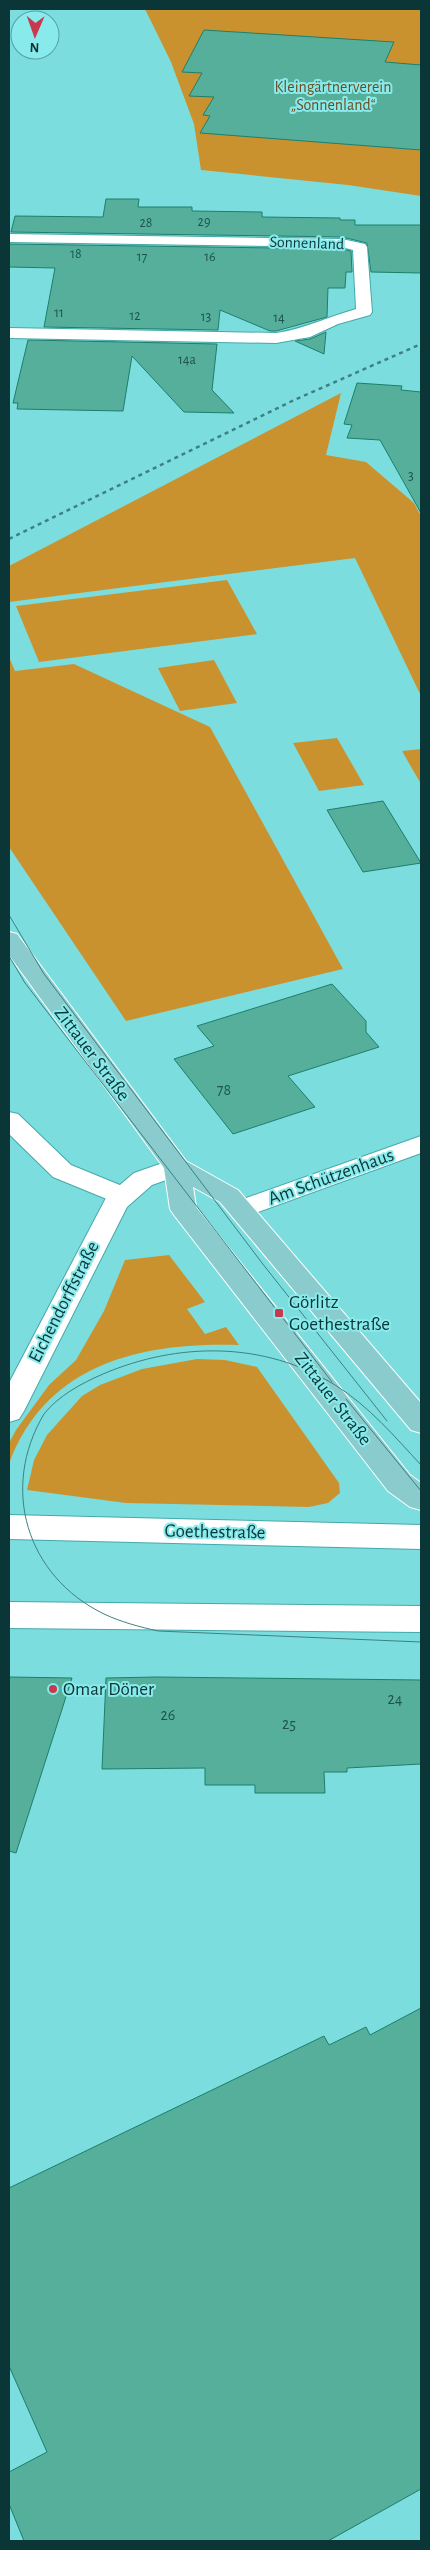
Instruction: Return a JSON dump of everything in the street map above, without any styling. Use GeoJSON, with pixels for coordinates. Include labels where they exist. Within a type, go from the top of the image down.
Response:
{"type":"FeatureCollection","features":[{"type":"Feature","properties":{"kind":"main road","name":"Zittauer Straße"},"geometry":{"type":"LineString","coordinates":[[9,940],[177,1167],[229,1196],[421,1422]]}},
{"type":"Feature","properties":{"kind":"main road","name":"Zittauer Straße"},"geometry":{"type":"LineString","coordinates":[[177,1167],[183,1209],[399,1483],[421,1499]]}},
{"type":"Feature","properties":{"kind":"street","name":"Sonnenland"},"geometry":{"type":"LineString","coordinates":[[9,238],[351,245],[360,247],[364,312],[332,322],[304,334],[276,338],[9,334]]}},
{"type":"Feature","properties":{"kind":"street"},"geometry":{"type":"LineString","coordinates":[[9,1120],[62,1171],[123,1196]]}},
{"type":"Feature","properties":{"kind":"street","name":"Am Schützenhaus"},"geometry":{"type":"LineString","coordinates":[[240,1209],[421,1144]]}},
{"type":"Feature","properties":{"kind":"street","name":"Eichendorffstraße"},"geometry":{"type":"LineString","coordinates":[[9,1411],[116,1202],[143,1179],[177,1167]]}},
{"type":"Feature","properties":{"kind":"street","name":"Goethestraße"},"geometry":{"type":"LineString","coordinates":[[9,1527],[421,1537]]}},
{"type":"Feature","properties":{"kind":"street"},"geometry":{"type":"LineString","coordinates":[[9,1615],[421,1619]]}},
{"type":"Feature","properties":{"kind":"green space","name":"Kleingärtnerverein „Sonnenland“"},"geometry":{"type":"Polygon","coordinates":[[[145,9],[421,9],[421,196],[348,185],[201,170],[194,124],[171,62],[145,9]]]}},
{"type":"Feature","properties":{"kind":"green space"},"geometry":{"type":"Polygon","coordinates":[[[341,393],[326,455],[366,462],[414,503],[421,516],[421,696],[355,558],[9,602],[9,566],[341,393]]]}},
{"type":"Feature","properties":{"kind":"green space"},"geometry":{"type":"Polygon","coordinates":[[[227,580],[257,634],[39,662],[16,606],[227,580]]]}},
{"type":"Feature","properties":{"kind":"green space"},"geometry":{"type":"Polygon","coordinates":[[[9,657],[15,671],[74,664],[210,727],[343,969],[126,1021],[9,847],[9,657]]]}},
{"type":"Feature","properties":{"kind":"green space"},"geometry":{"type":"Polygon","coordinates":[[[214,660],[237,703],[180,711],[158,668],[214,660]]]}},
{"type":"Feature","properties":{"kind":"green space"},"geometry":{"type":"Polygon","coordinates":[[[337,738],[364,785],[319,791],[293,743],[337,738]]]}},
{"type":"Feature","properties":{"kind":"green space"},"geometry":{"type":"Polygon","coordinates":[[[421,749],[421,784],[402,751],[421,749]]]}},
{"type":"Feature","properties":{"kind":"green space"},"geometry":{"type":"Polygon","coordinates":[[[169,1255],[205,1302],[187,1309],[205,1334],[226,1327],[239,1345],[167,1348],[133,1355],[102,1366],[72,1381],[47,1402],[26,1430],[9,1464],[9,1443],[16,1430],[49,1385],[76,1360],[104,1311],[125,1260],[169,1255]]]}},
{"type":"Feature","properties":{"kind":"green space"},"geometry":{"type":"Polygon","coordinates":[[[197,1359],[225,1360],[257,1367],[339,1483],[340,1493],[328,1503],[309,1507],[126,1503],[27,1490],[34,1460],[47,1435],[82,1396],[100,1385],[142,1369],[197,1359]]]}},
{"type":"Feature","properties":{"kind":"building"},"geometry":{"type":"Polygon","coordinates":[[[204,30],[394,42],[385,62],[421,65],[421,150],[200,133],[210,116],[203,115],[214,97],[189,96],[202,73],[182,72],[204,30]]]}},
{"type":"Feature","properties":{"kind":"building"},"geometry":{"type":"Polygon","coordinates":[[[106,199],[139,199],[138,207],[192,207],[192,211],[262,212],[262,217],[340,218],[340,220],[355,220],[355,225],[421,225],[421,273],[371,272],[367,243],[342,237],[11,232],[15,216],[103,217],[106,199]]]}},
{"type":"Feature","properties":{"kind":"building"},"geometry":{"type":"Polygon","coordinates":[[[9,244],[342,249],[351,251],[352,272],[346,272],[345,288],[328,288],[327,317],[276,331],[270,331],[220,310],[218,330],[44,327],[55,268],[9,267],[9,244]]]}},
{"type":"Feature","properties":{"kind":"building"},"geometry":{"type":"Polygon","coordinates":[[[326,332],[324,354],[295,341],[310,339],[326,332]]]}},
{"type":"Feature","properties":{"kind":"building"},"geometry":{"type":"Polygon","coordinates":[[[28,340],[217,344],[212,390],[234,413],[184,412],[132,356],[123,411],[17,409],[18,403],[13,403],[28,340]]]}},
{"type":"Feature","properties":{"kind":"building"},"geometry":{"type":"Polygon","coordinates":[[[357,383],[402,386],[401,390],[421,392],[421,513],[380,440],[347,438],[352,425],[344,424],[357,383]]]}},
{"type":"Feature","properties":{"kind":"building"},"geometry":{"type":"Polygon","coordinates":[[[383,801],[421,863],[363,872],[327,810],[383,801]]]}},
{"type":"Feature","properties":{"kind":"building"},"geometry":{"type":"Polygon","coordinates":[[[332,984],[366,1021],[366,1032],[379,1047],[288,1076],[315,1107],[233,1134],[174,1059],[214,1046],[197,1026],[332,984]]]}},
{"type":"Feature","properties":{"kind":"building"},"geometry":{"type":"Polygon","coordinates":[[[9,1677],[72,1678],[16,1853],[9,1851],[9,1677]]]}},
{"type":"Feature","properties":{"kind":"building"},"geometry":{"type":"Polygon","coordinates":[[[106,1678],[421,1680],[421,1764],[347,1768],[347,1772],[324,1772],[325,1793],[255,1793],[255,1785],[205,1785],[205,1768],[102,1769],[106,1678]]]}},
{"type":"Feature","properties":{"kind":"building"},"geometry":{"type":"Polygon","coordinates":[[[421,2008],[421,2489],[328,2541],[24,2541],[9,2504],[9,2472],[47,2452],[9,2366],[9,2188],[324,2036],[329,2045],[366,2027],[370,2035],[421,2008]]]}},
{"type":"Feature","properties":{"kind":"tram line"},"geometry":{"type":"LineString","coordinates":[[9,915],[44,974],[262,1263],[387,1421]]}},
{"type":"Feature","properties":{"kind":"tram line"},"geometry":{"type":"LineString","coordinates":[[9,956],[25,983],[332,1382]]}},
{"type":"Feature","properties":{"kind":"tram line"},"geometry":{"type":"LineString","coordinates":[[421,1465],[381,1422],[359,1402],[335,1385],[308,1371],[279,1360],[250,1354],[220,1351],[191,1352],[161,1356],[132,1363],[103,1374],[79,1386],[56,1401],[44,1414],[31,1442],[24,1471],[23,1500],[28,1528],[39,1554],[56,1577],[77,1598],[104,1614],[117,1619],[158,1631],[421,1642]]}},
{"type":"Feature","properties":{"kind":"tram line"},"geometry":{"type":"LineString","coordinates":[[346,1399],[421,1491]]}},
{"type":"Feature","properties":{"kind":"railway"},"geometry":{"type":"LineString","coordinates":[[9,539],[292,401],[421,344]]}},
{"type":"Feature","properties":{"kind":"place","name":"Görlitz Goethestraße"},"geometry":{"type":"Point","coordinates":[279,1313]}},
{"type":"Feature","properties":{"kind":"place","name":"Omar Döner"},"geometry":{"type":"Point","coordinates":[53,1689]}}]}
